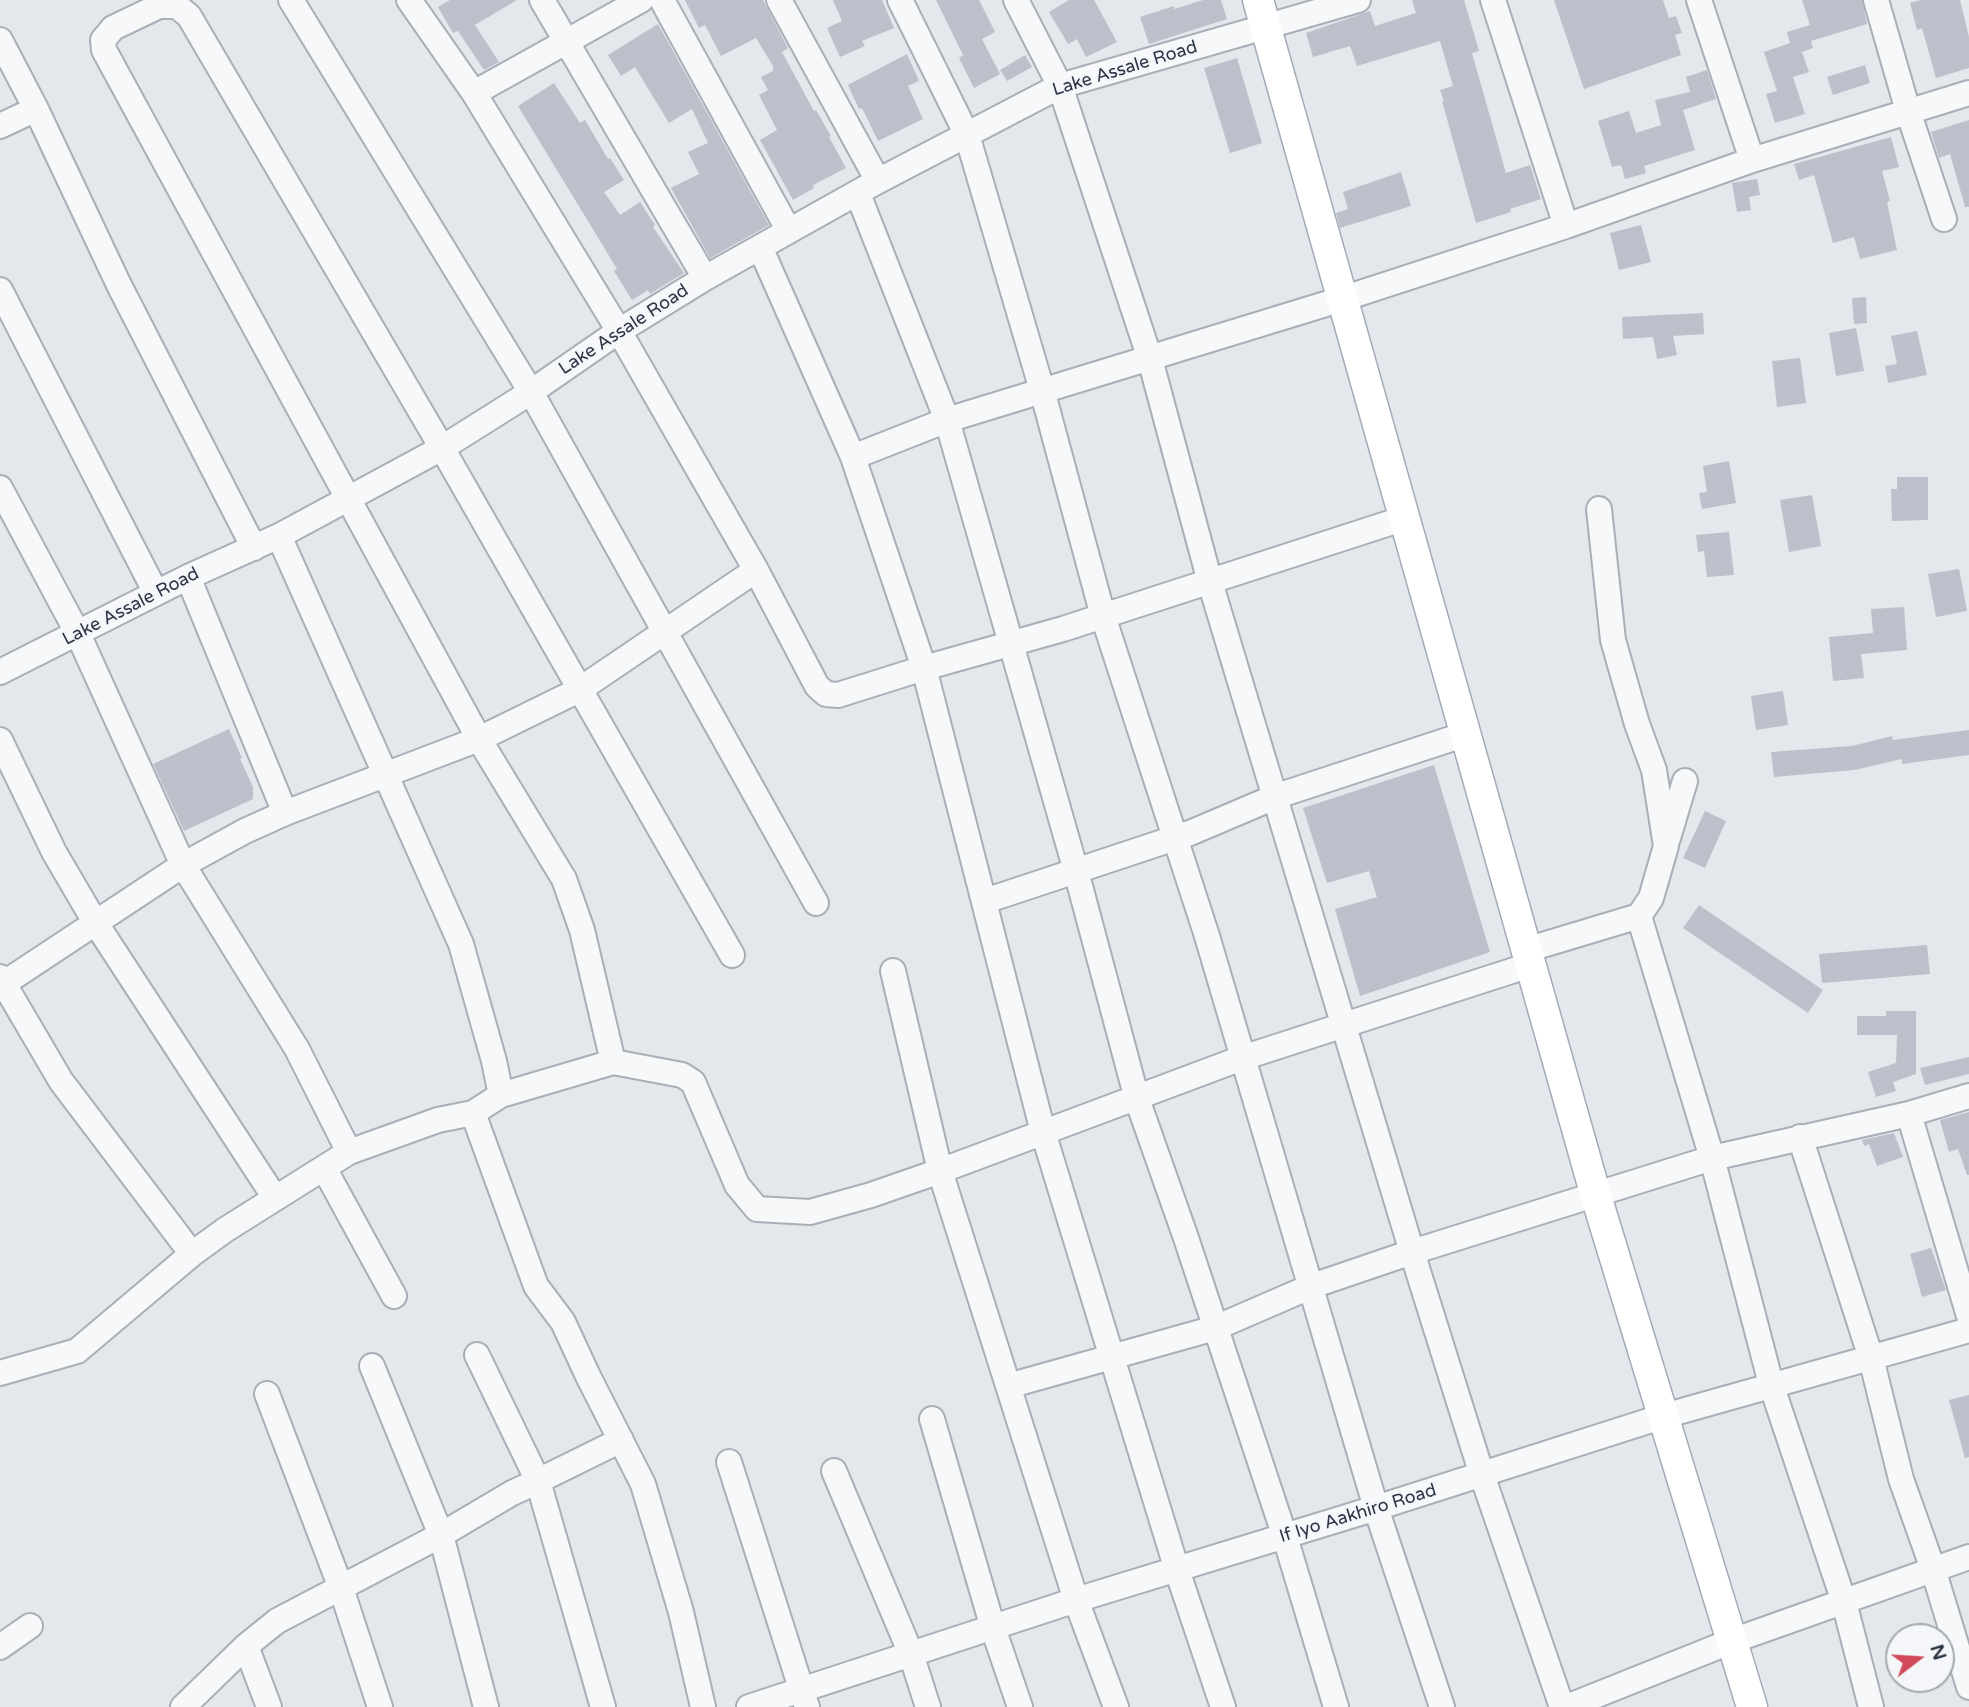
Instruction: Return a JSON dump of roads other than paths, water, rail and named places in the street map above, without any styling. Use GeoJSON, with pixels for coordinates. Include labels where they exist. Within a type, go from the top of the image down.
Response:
{"type":"FeatureCollection","features":[{"type":"Feature","properties":{"kind":"main road"},"geometry":{"type":"LineString","coordinates":[[1261,13],[1596,1196],[1752,1707]]}},
{"type":"Feature","properties":{"kind":"street"},"geometry":{"type":"LineString","coordinates":[[291,0],[531,392],[816,903]]}},
{"type":"Feature","properties":{"kind":"street"},"geometry":{"type":"LineString","coordinates":[[409,0],[474,93],[619,331],[756,570],[817,686],[826,694],[838,695],[1010,645],[1405,518]]}},
{"type":"Feature","properties":{"kind":"street"},"geometry":{"type":"LineString","coordinates":[[542,0],[705,278]]}},
{"type":"Feature","properties":{"kind":"street"},"geometry":{"type":"LineString","coordinates":[[474,93],[641,0]]}},
{"type":"Feature","properties":{"kind":"street"},"geometry":{"type":"LineString","coordinates":[[662,0],[789,231]]}},
{"type":"Feature","properties":{"kind":"street"},"geometry":{"type":"LineString","coordinates":[[779,0],[868,188],[947,420],[1076,871],[1137,1099],[1285,1536],[1336,1707]]}},
{"type":"Feature","properties":{"kind":"street"},"geometry":{"type":"LineString","coordinates":[[900,0],[967,135],[1042,390],[1103,616],[1207,936],[1376,1508],[1442,1707]]}},
{"type":"Feature","properties":{"kind":"street"},"geometry":{"type":"LineString","coordinates":[[1016,0],[1060,86],[1150,359],[1210,582],[1277,796],[1412,1252],[1482,1475],[1564,1707],[1732,1641],[1969,1557]]}},
{"type":"Feature","properties":{"kind":"street","name":"Lake Assale Road"},"geometry":{"type":"LineString","coordinates":[[0,672],[188,577],[279,536],[442,448],[531,392],[619,331],[705,278],[1060,86],[1261,13],[1357,0]]}},
{"type":"Feature","properties":{"kind":"street"},"geometry":{"type":"LineString","coordinates":[[1493,0],[1566,226]]}},
{"type":"Feature","properties":{"kind":"street"},"geometry":{"type":"LineString","coordinates":[[1699,0],[1752,160]]}},
{"type":"Feature","properties":{"kind":"street"},"geometry":{"type":"LineString","coordinates":[[1876,0],[1908,111],[1944,219]]}},
{"type":"Feature","properties":{"kind":"street"},"geometry":{"type":"LineString","coordinates":[[613,1062],[582,930],[564,879],[479,739],[104,50],[103,40],[113,28],[159,6],[177,6],[188,16],[442,448],[732,955]]}},
{"type":"Feature","properties":{"kind":"street"},"geometry":{"type":"LineString","coordinates":[[0,40],[36,109],[119,285],[254,548]]}},
{"type":"Feature","properties":{"kind":"street"},"geometry":{"type":"LineString","coordinates":[[853,457],[947,420],[1342,299],[1566,226],[1752,160],[1969,93]]}},
{"type":"Feature","properties":{"kind":"street"},"geometry":{"type":"LineString","coordinates":[[0,126],[36,109]]}},
{"type":"Feature","properties":{"kind":"street"},"geometry":{"type":"LineString","coordinates":[[760,247],[853,457],[924,668],[1043,1132],[1177,1570],[1223,1707]]}},
{"type":"Feature","properties":{"kind":"street"},"geometry":{"type":"LineString","coordinates":[[0,290],[156,593]]}},
{"type":"Feature","properties":{"kind":"street"},"geometry":{"type":"LineString","coordinates":[[0,488],[78,634],[183,865],[297,1049],[349,1152]]}},
{"type":"Feature","properties":{"kind":"street"},"geometry":{"type":"LineString","coordinates":[[1599,509],[1613,640],[1637,724],[1654,770],[1666,846]]}},
{"type":"Feature","properties":{"kind":"street"},"geometry":{"type":"LineString","coordinates":[[279,536],[461,944],[501,1095]]}},
{"type":"Feature","properties":{"kind":"street"},"geometry":{"type":"LineString","coordinates":[[192,1254],[61,1081],[2,980],[183,865],[245,831],[384,774],[479,739],[579,690],[756,570]]}},
{"type":"Feature","properties":{"kind":"street"},"geometry":{"type":"LineString","coordinates":[[188,577],[285,813]]}},
{"type":"Feature","properties":{"kind":"street"},"geometry":{"type":"LineString","coordinates":[[985,901],[1175,838],[1277,796],[1466,734]]}},
{"type":"Feature","properties":{"kind":"street"},"geometry":{"type":"LineString","coordinates":[[0,740],[54,852],[95,922],[275,1198]]}},
{"type":"Feature","properties":{"kind":"street"},"geometry":{"type":"LineString","coordinates":[[0,1373],[77,1351],[192,1254],[225,1230],[349,1152],[438,1120],[473,1113],[501,1095],[613,1062],[682,1075],[693,1082],[737,1185],[757,1209],[810,1212],[871,1195],[940,1171],[1242,1058],[1343,1025],[1639,916],[1651,898],[1685,781]]}},
{"type":"Feature","properties":{"kind":"street"},"geometry":{"type":"LineString","coordinates":[[1639,916],[1712,1157],[1771,1384],[1844,1602],[1871,1707]]}},
{"type":"Feature","properties":{"kind":"street"},"geometry":{"type":"LineString","coordinates":[[893,971],[940,1171],[1076,1600],[1116,1707]]}},
{"type":"Feature","properties":{"kind":"street"},"geometry":{"type":"LineString","coordinates":[[1008,1386],[1215,1328],[1312,1286],[1712,1157],[1909,1114],[1969,1096]]}},
{"type":"Feature","properties":{"kind":"street"},"geometry":{"type":"LineString","coordinates":[[473,1113],[536,1286],[563,1322],[643,1484],[681,1612],[703,1707]]}},
{"type":"Feature","properties":{"kind":"street"},"geometry":{"type":"LineString","coordinates":[[1909,1114],[1969,1316]]}},
{"type":"Feature","properties":{"kind":"street"},"geometry":{"type":"LineString","coordinates":[[1800,1137],[1871,1358],[1901,1479],[1933,1569],[1969,1687]]}},
{"type":"Feature","properties":{"kind":"street"},"geometry":{"type":"LineString","coordinates":[[324,1168],[394,1296]]}},
{"type":"Feature","properties":{"kind":"street","name":"If Iyo Aakhiro Road"},"geometry":{"type":"LineString","coordinates":[[749,1707],[804,1698],[911,1654],[1664,1416],[1969,1330]]}},
{"type":"Feature","properties":{"kind":"street"},"geometry":{"type":"LineString","coordinates":[[477,1355],[538,1481],[603,1707]]}},
{"type":"Feature","properties":{"kind":"street"},"geometry":{"type":"LineString","coordinates":[[372,1366],[441,1535],[486,1707]]}},
{"type":"Feature","properties":{"kind":"street"},"geometry":{"type":"LineString","coordinates":[[267,1394],[341,1588],[380,1707]]}},
{"type":"Feature","properties":{"kind":"street"},"geometry":{"type":"LineString","coordinates":[[932,1419],[993,1628],[1020,1707]]}},
{"type":"Feature","properties":{"kind":"street"},"geometry":{"type":"LineString","coordinates":[[183,1707],[246,1646],[277,1622],[441,1535],[512,1493],[621,1440]]}},
{"type":"Feature","properties":{"kind":"street"},"geometry":{"type":"LineString","coordinates":[[729,1462],[804,1698]]}},
{"type":"Feature","properties":{"kind":"street"},"geometry":{"type":"LineString","coordinates":[[834,1471],[911,1654],[928,1707]]}},
{"type":"Feature","properties":{"kind":"street"},"geometry":{"type":"LineString","coordinates":[[0,1647],[30,1626]]}},
{"type":"Feature","properties":{"kind":"street"},"geometry":{"type":"LineString","coordinates":[[246,1646],[269,1707]]}}]}
